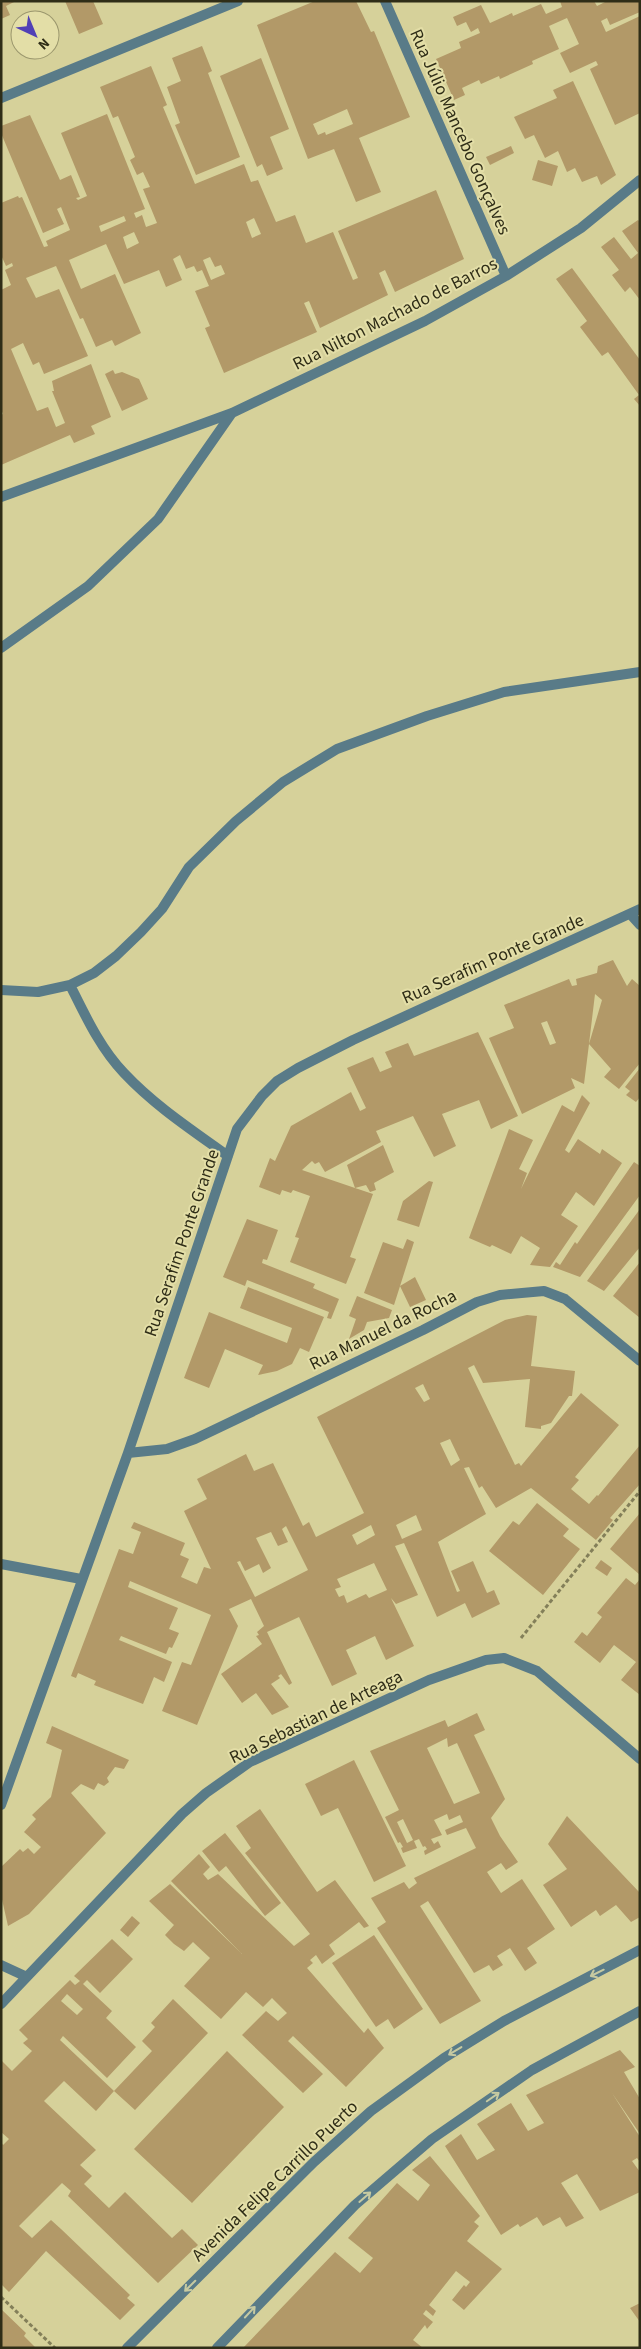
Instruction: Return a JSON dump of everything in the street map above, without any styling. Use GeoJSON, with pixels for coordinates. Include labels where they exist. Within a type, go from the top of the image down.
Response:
{"type":"FeatureCollection","features":[{"type":"Feature","properties":{"kind":"street"},"geometry":{"type":"LineString","coordinates":[[1,98],[238,1]]}},
{"type":"Feature","properties":{"kind":"street","name":"Rua Júlio Mancebo Gonçalves"},"geometry":{"type":"LineString","coordinates":[[385,1],[506,276]]}},
{"type":"Feature","properties":{"kind":"street","name":"Rua Nilton Machado de Barros"},"geometry":{"type":"LineString","coordinates":[[1,497],[232,414],[425,321],[506,276],[581,228],[640,180]]}},
{"type":"Feature","properties":{"kind":"street","name":"Rua Nilton Machado de Barros"},"geometry":{"type":"LineString","coordinates":[[1,648],[88,586],[158,519],[232,414]]}},
{"type":"Feature","properties":{"kind":"street"},"geometry":{"type":"LineString","coordinates":[[1,990],[38,992],[70,985],[101,967],[141,932],[162,909],[190,867],[236,821],[284,782],[337,749],[427,716],[504,692],[640,672]]}},
{"type":"Feature","properties":{"kind":"street"},"geometry":{"type":"LineString","coordinates":[[635,912],[640,925]]}},
{"type":"Feature","properties":{"kind":"street","name":"Rua Serafim Ponte Grande"},"geometry":{"type":"LineString","coordinates":[[1,1804],[128,1453],[237,1129],[262,1096],[278,1081],[298,1068],[353,1040],[635,912]]}},
{"type":"Feature","properties":{"kind":"street"},"geometry":{"type":"LineString","coordinates":[[70,985],[95,1034],[123,1072],[165,1111],[228,1156]]}},
{"type":"Feature","properties":{"kind":"street","name":"Rua Manuel da Rocha"},"geometry":{"type":"LineString","coordinates":[[128,1453],[167,1449],[195,1439],[423,1330],[477,1302],[500,1295],[544,1291],[565,1299],[640,1361]]}},
{"type":"Feature","properties":{"kind":"street"},"geometry":{"type":"LineString","coordinates":[[1,1564],[81,1579]]}},
{"type":"Feature","properties":{"kind":"street"},"geometry":{"type":"LineString","coordinates":[[504,1658],[537,1671],[640,1759]]}},
{"type":"Feature","properties":{"kind":"street","name":"Rua Sebastian de Arteaga"},"geometry":{"type":"LineString","coordinates":[[1,2004],[182,1814],[206,1793],[250,1762],[429,1680],[486,1660],[504,1658]]}},
{"type":"Feature","properties":{"kind":"street","name":"Avenida Felipe Carrillo Puerto"},"geometry":{"type":"LineString","coordinates":[[127,2348],[314,2162],[371,2111],[444,2058],[504,2021],[640,1950]]}},
{"type":"Feature","properties":{"kind":"street"},"geometry":{"type":"LineString","coordinates":[[1,1965],[27,1977]]}},
{"type":"Feature","properties":{"kind":"street"},"geometry":{"type":"LineString","coordinates":[[217,2348],[355,2205],[432,2139],[532,2070],[640,2011]]}},
{"type":"Feature","properties":{"kind":"path"},"geometry":{"type":"LineString","coordinates":[[504,1658],[640,1490]]}},
{"type":"Feature","properties":{"kind":"path"},"geometry":{"type":"LineString","coordinates":[[1,2297],[55,2348]]}},
{"type":"Feature","properties":{"kind":"building"},"geometry":{"type":"Polygon","coordinates":[[[1,1],[16,1],[6,6],[10,15],[1,19],[1,1]]]}},
{"type":"Feature","properties":{"kind":"building"},"geometry":{"type":"Polygon","coordinates":[[[65,1],[93,1],[103,24],[79,34],[65,1]]]}},
{"type":"Feature","properties":{"kind":"building"},"geometry":{"type":"Polygon","coordinates":[[[315,1],[356,1],[371,32],[374,31],[410,117],[359,138],[381,192],[356,202],[334,149],[308,159],[257,25],[315,1]],[[347,109],[313,124],[318,135],[325,132],[326,135],[353,124],[347,109]]]}},
{"type":"Feature","properties":{"kind":"building"},"geometry":{"type":"Polygon","coordinates":[[[560,1],[594,1],[597,6],[607,1],[640,1],[640,12],[610,25],[607,18],[601,21],[606,32],[640,16],[640,113],[615,125],[590,69],[598,65],[596,61],[570,73],[560,53],[579,44],[567,18],[549,26],[559,49],[532,61],[533,64],[500,79],[499,76],[481,84],[479,80],[462,88],[465,95],[454,100],[436,59],[461,48],[459,42],[480,33],[478,28],[471,32],[466,22],[457,26],[453,17],[481,5],[490,23],[512,13],[513,16],[541,4],[546,14],[562,7],[560,1]]]}},
{"type":"Feature","properties":{"kind":"building"},"geometry":{"type":"Polygon","coordinates":[[[202,46],[212,71],[208,73],[240,157],[196,175],[175,125],[180,123],[167,87],[181,81],[172,58],[202,46]]]}},
{"type":"Feature","properties":{"kind":"building"},"geometry":{"type":"Polygon","coordinates":[[[261,58],[289,129],[270,137],[283,169],[267,176],[262,164],[257,167],[220,76],[261,58]]]}},
{"type":"Feature","properties":{"kind":"building"},"geometry":{"type":"Polygon","coordinates":[[[151,66],[167,105],[163,107],[195,184],[244,164],[251,182],[258,180],[276,222],[295,215],[306,243],[333,232],[353,280],[358,278],[338,231],[436,190],[464,259],[395,292],[385,270],[379,273],[388,295],[320,328],[309,301],[304,303],[317,332],[224,373],[205,328],[210,326],[195,291],[209,286],[202,270],[197,272],[194,266],[186,269],[180,255],[173,259],[182,280],[166,287],[159,270],[124,284],[106,244],[69,260],[81,289],[115,274],[141,333],[115,346],[112,340],[96,347],[83,318],[80,319],[56,266],[26,278],[36,298],[59,289],[88,356],[44,374],[39,362],[33,365],[23,343],[11,349],[37,411],[48,407],[56,427],[65,423],[52,391],[54,391],[52,381],[91,364],[111,417],[91,426],[95,434],[74,443],[70,435],[1,465],[1,415],[3,414],[1,409],[1,290],[11,285],[5,270],[13,266],[12,263],[6,266],[1,255],[1,203],[18,196],[19,198],[22,197],[44,247],[48,246],[46,241],[70,230],[61,207],[57,209],[64,224],[43,233],[1,133],[1,126],[30,115],[60,180],[71,175],[80,197],[76,198],[78,200],[87,196],[61,133],[107,114],[145,209],[134,213],[136,218],[142,215],[146,227],[157,223],[143,189],[150,187],[143,172],[137,175],[130,160],[135,157],[118,116],[113,118],[100,87],[151,66]],[[124,216],[99,226],[101,232],[126,221],[124,216]],[[254,218],[246,222],[252,238],[261,234],[254,218]],[[134,232],[123,237],[127,249],[139,243],[134,232]],[[210,257],[203,260],[211,280],[225,274],[221,265],[215,267],[210,257]]]}},
{"type":"Feature","properties":{"kind":"building"},"geometry":{"type":"Polygon","coordinates":[[[573,81],[616,175],[601,185],[597,176],[582,182],[575,168],[567,172],[558,151],[545,158],[534,135],[525,139],[514,117],[557,98],[553,90],[573,81]]]}},
{"type":"Feature","properties":{"kind":"building"},"geometry":{"type":"Polygon","coordinates":[[[511,146],[514,153],[490,165],[486,157],[511,146]]]}},
{"type":"Feature","properties":{"kind":"building"},"geometry":{"type":"Polygon","coordinates":[[[538,160],[558,166],[552,186],[532,180],[538,160]]]}},
{"type":"Feature","properties":{"kind":"building"},"geometry":{"type":"Polygon","coordinates":[[[638,220],[640,222],[640,300],[630,287],[625,292],[612,275],[619,270],[601,247],[614,237],[631,259],[638,253],[622,231],[638,220]]]}},
{"type":"Feature","properties":{"kind":"building"},"geometry":{"type":"Polygon","coordinates":[[[572,268],[640,360],[640,406],[634,399],[639,395],[608,352],[602,356],[580,327],[587,321],[556,279],[572,268]]]}},
{"type":"Feature","properties":{"kind":"building"},"geometry":{"type":"Polygon","coordinates":[[[113,370],[115,374],[122,372],[139,379],[148,399],[122,411],[105,374],[113,370]]]}},
{"type":"Feature","properties":{"kind":"building"},"geometry":{"type":"Polygon","coordinates":[[[613,960],[627,986],[632,979],[640,986],[640,1063],[619,1089],[604,1077],[611,1069],[589,1044],[584,1084],[571,1078],[575,1088],[522,1114],[489,1038],[514,1028],[504,1005],[569,979],[572,986],[577,985],[576,979],[597,973],[598,966],[613,960]],[[595,994],[589,1044],[602,1000],[595,994]],[[547,1021],[541,1023],[550,1045],[556,1043],[547,1021]]]}},
{"type":"Feature","properties":{"kind":"building"},"geometry":{"type":"Polygon","coordinates":[[[478,1032],[518,1116],[491,1129],[479,1100],[442,1114],[456,1146],[434,1157],[413,1116],[376,1131],[381,1142],[325,1172],[319,1162],[315,1164],[312,1161],[302,1170],[373,1194],[350,1257],[356,1259],[346,1284],[290,1262],[299,1238],[295,1237],[310,1196],[293,1190],[291,1193],[282,1190],[280,1195],[259,1187],[270,1158],[275,1161],[291,1126],[351,1092],[360,1111],[366,1108],[347,1068],[373,1057],[380,1072],[392,1067],[385,1052],[408,1043],[414,1056],[478,1032]]]}},
{"type":"Feature","properties":{"kind":"building"},"geometry":{"type":"Polygon","coordinates":[[[640,1068],[640,1097],[636,1102],[626,1095],[630,1091],[625,1087],[640,1068]]]}},
{"type":"Feature","properties":{"kind":"building"},"geometry":{"type":"Polygon","coordinates":[[[582,1095],[590,1103],[565,1150],[569,1153],[578,1139],[600,1154],[602,1149],[622,1163],[594,1206],[576,1192],[561,1215],[578,1226],[550,1267],[530,1265],[540,1248],[521,1236],[511,1254],[492,1245],[490,1247],[469,1238],[509,1129],[533,1140],[519,1169],[527,1173],[521,1189],[562,1105],[574,1112],[582,1095]]]}},
{"type":"Feature","properties":{"kind":"building"},"geometry":{"type":"Polygon","coordinates":[[[383,1145],[394,1172],[374,1183],[376,1190],[370,1192],[366,1185],[355,1188],[347,1165],[383,1145]]]}},
{"type":"Feature","properties":{"kind":"building"},"geometry":{"type":"Polygon","coordinates":[[[634,1162],[640,1166],[640,1195],[580,1277],[553,1267],[556,1262],[560,1265],[575,1242],[577,1244],[634,1162]]]}},
{"type":"Feature","properties":{"kind":"building"},"geometry":{"type":"Polygon","coordinates":[[[429,1181],[433,1182],[419,1227],[397,1220],[403,1201],[429,1181]]]}},
{"type":"Feature","properties":{"kind":"building"},"geometry":{"type":"Polygon","coordinates":[[[640,1209],[640,1247],[604,1291],[587,1281],[640,1209]]]}},
{"type":"Feature","properties":{"kind":"building"},"geometry":{"type":"Polygon","coordinates":[[[247,1219],[278,1230],[267,1260],[263,1259],[262,1263],[315,1284],[313,1288],[339,1299],[331,1319],[327,1318],[329,1312],[247,1280],[245,1286],[223,1277],[247,1219]]]}},
{"type":"Feature","properties":{"kind":"building"},"geometry":{"type":"Polygon","coordinates":[[[407,1239],[414,1242],[394,1305],[364,1293],[383,1242],[403,1249],[407,1239]]]}},
{"type":"Feature","properties":{"kind":"building"},"geometry":{"type":"Polygon","coordinates":[[[640,1262],[640,1318],[613,1296],[640,1262]]]}},
{"type":"Feature","properties":{"kind":"building"},"geometry":{"type":"Polygon","coordinates":[[[415,1277],[426,1300],[410,1307],[400,1286],[415,1277]]]}},
{"type":"Feature","properties":{"kind":"building"},"geometry":{"type":"Polygon","coordinates":[[[248,1287],[324,1317],[309,1352],[300,1348],[292,1364],[277,1371],[258,1375],[263,1365],[225,1349],[209,1388],[184,1378],[209,1312],[287,1343],[292,1328],[240,1308],[248,1287]]]}},
{"type":"Feature","properties":{"kind":"building"},"geometry":{"type":"Polygon","coordinates":[[[357,1296],[392,1310],[389,1318],[367,1322],[364,1330],[349,1339],[356,1319],[349,1316],[357,1296]]]}},
{"type":"Feature","properties":{"kind":"building"},"geometry":{"type":"Polygon","coordinates":[[[527,1315],[537,1316],[531,1366],[575,1371],[572,1396],[569,1396],[551,1423],[541,1426],[541,1429],[525,1427],[530,1379],[483,1383],[474,1365],[468,1368],[515,1465],[519,1463],[521,1466],[581,1393],[619,1425],[575,1477],[579,1480],[571,1489],[589,1504],[598,1496],[640,1445],[640,1484],[610,1518],[613,1520],[596,1540],[531,1488],[496,1508],[482,1486],[479,1488],[469,1467],[464,1468],[486,1514],[438,1542],[457,1592],[460,1591],[451,1571],[473,1561],[487,1593],[494,1590],[500,1604],[472,1618],[465,1603],[437,1617],[404,1543],[395,1546],[418,1595],[396,1604],[391,1598],[414,1646],[386,1660],[375,1636],[346,1650],[357,1674],[332,1686],[299,1617],[267,1632],[292,1683],[289,1685],[281,1674],[278,1676],[280,1678],[271,1684],[289,1707],[272,1715],[256,1693],[242,1703],[221,1674],[262,1644],[256,1636],[259,1635],[257,1632],[264,1626],[251,1599],[229,1609],[238,1626],[197,1725],[162,1711],[182,1662],[191,1665],[211,1615],[130,1581],[128,1587],[178,1608],[169,1629],[179,1633],[172,1648],[169,1647],[166,1654],[121,1636],[119,1640],[172,1662],[164,1682],[154,1677],[143,1704],[94,1685],[96,1681],[78,1673],[76,1678],[71,1676],[119,1549],[133,1554],[141,1532],[131,1528],[134,1522],[185,1543],[180,1555],[189,1559],[181,1577],[197,1584],[204,1567],[211,1569],[184,1511],[207,1499],[197,1479],[246,1454],[254,1471],[273,1463],[303,1526],[309,1522],[316,1537],[364,1513],[317,1417],[505,1320],[527,1315]],[[423,1384],[415,1388],[424,1402],[430,1399],[423,1384]],[[450,1439],[440,1443],[451,1466],[460,1460],[450,1439]],[[416,1515],[396,1525],[402,1539],[422,1530],[416,1515]],[[371,1525],[352,1535],[357,1545],[375,1535],[371,1525]],[[286,1526],[282,1529],[288,1542],[278,1546],[271,1532],[256,1538],[271,1568],[263,1573],[259,1564],[245,1571],[240,1561],[237,1562],[255,1597],[308,1570],[286,1526]],[[374,1563],[337,1579],[341,1587],[335,1589],[339,1597],[344,1595],[347,1603],[366,1594],[369,1598],[387,1590],[374,1563]]]}},
{"type":"Feature","properties":{"kind":"building"},"geometry":{"type":"Polygon","coordinates":[[[537,1503],[569,1529],[563,1536],[580,1549],[543,1595],[489,1551],[513,1521],[519,1525],[537,1503]]]}},
{"type":"Feature","properties":{"kind":"building"},"geometry":{"type":"Polygon","coordinates":[[[640,1513],[640,1575],[610,1549],[640,1513]]]}},
{"type":"Feature","properties":{"kind":"building"},"geometry":{"type":"Polygon","coordinates":[[[601,1560],[612,1568],[607,1576],[595,1568],[601,1560]]]}},
{"type":"Feature","properties":{"kind":"building"},"geometry":{"type":"Polygon","coordinates":[[[626,1578],[635,1585],[640,1579],[640,1695],[621,1680],[636,1662],[614,1645],[600,1663],[574,1642],[582,1632],[587,1636],[602,1617],[597,1613],[626,1578]]]}},
{"type":"Feature","properties":{"kind":"building"},"geometry":{"type":"Polygon","coordinates":[[[477,1713],[485,1730],[474,1735],[505,1799],[491,1818],[500,1836],[518,1862],[506,1870],[501,1863],[487,1872],[501,1893],[522,1879],[555,1929],[527,1948],[537,1963],[525,1971],[510,1948],[497,1956],[503,1965],[493,1971],[489,1965],[474,1973],[428,1901],[420,1906],[481,2001],[440,2024],[377,1928],[386,1922],[371,1898],[404,1882],[409,1889],[417,1883],[414,1878],[476,1848],[466,1828],[447,1835],[445,1830],[463,1822],[460,1815],[449,1820],[447,1814],[434,1820],[442,1835],[431,1839],[434,1844],[438,1841],[441,1847],[425,1855],[424,1851],[427,1849],[425,1846],[423,1847],[419,1839],[414,1841],[417,1848],[403,1853],[401,1848],[403,1847],[400,1842],[398,1843],[385,1817],[399,1810],[370,1751],[445,1720],[448,1727],[477,1713]],[[447,1738],[427,1748],[454,1804],[480,1793],[457,1743],[448,1747],[447,1738]],[[403,1819],[397,1822],[407,1843],[413,1840],[403,1819]]]}},
{"type":"Feature","properties":{"kind":"building"},"geometry":{"type":"Polygon","coordinates":[[[52,1726],[129,1760],[124,1769],[115,1767],[107,1778],[109,1782],[104,1786],[98,1783],[94,1790],[81,1784],[71,1793],[106,1833],[29,1914],[8,1926],[1,1895],[1,1867],[20,1849],[23,1852],[28,1848],[34,1854],[41,1847],[24,1832],[36,1819],[32,1815],[51,1797],[62,1750],[46,1743],[52,1726]]]}},
{"type":"Feature","properties":{"kind":"building"},"geometry":{"type":"Polygon","coordinates":[[[354,1760],[406,1866],[374,1882],[338,1808],[321,1816],[305,1784],[354,1760]]]}},
{"type":"Feature","properties":{"kind":"building"},"geometry":{"type":"Polygon","coordinates":[[[260,1809],[317,1892],[335,1880],[369,1926],[364,1928],[359,1922],[329,1945],[335,1954],[322,1964],[316,1955],[310,1960],[313,1963],[307,1968],[364,2033],[368,2028],[384,2048],[346,2087],[293,2036],[288,2041],[323,2074],[303,2093],[242,2035],[266,2011],[278,2021],[287,2013],[272,1998],[263,2007],[246,1992],[221,2019],[184,1986],[210,1958],[193,1942],[184,1951],[174,1944],[165,1935],[174,1925],[149,1901],[170,1884],[242,1954],[171,1881],[199,1854],[210,1867],[203,1874],[208,1880],[218,1874],[294,1946],[310,1934],[245,1853],[251,1848],[236,1826],[260,1809]]]}},
{"type":"Feature","properties":{"kind":"building"},"geometry":{"type":"Polygon","coordinates":[[[567,1816],[640,1893],[640,1917],[631,1922],[616,1905],[600,1916],[596,1910],[571,1927],[543,1885],[567,1869],[548,1844],[567,1816]]]}},
{"type":"Feature","properties":{"kind":"building"},"geometry":{"type":"Polygon","coordinates":[[[225,1833],[281,1903],[265,1916],[226,1866],[219,1872],[202,1851],[225,1833]]]}},
{"type":"Feature","properties":{"kind":"building"},"geometry":{"type":"Polygon","coordinates":[[[132,1916],[140,1923],[128,1937],[120,1930],[132,1916]]]}},
{"type":"Feature","properties":{"kind":"building"},"geometry":{"type":"Polygon","coordinates":[[[374,1935],[423,2009],[394,2029],[388,2019],[376,2027],[332,1963],[374,1935]]]}},
{"type":"Feature","properties":{"kind":"building"},"geometry":{"type":"Polygon","coordinates":[[[112,1939],[133,1959],[100,1993],[87,1980],[83,1984],[112,2011],[106,2018],[136,2047],[107,2078],[63,2036],[60,2040],[114,2091],[96,2111],[64,2081],[44,2101],[96,2150],[80,2165],[92,2176],[84,2184],[109,2208],[125,2192],[172,2238],[182,2229],[198,2245],[158,2283],[68,2196],[71,2191],[62,2183],[19,2226],[32,2238],[51,2220],[61,2229],[130,2295],[127,2298],[135,2305],[120,2320],[46,2251],[9,2292],[1,2284],[1,2142],[3,2145],[9,2139],[1,2132],[1,2060],[12,2071],[32,2051],[23,2043],[28,2039],[19,2030],[70,1980],[75,1985],[80,1981],[74,1976],[112,1939]],[[67,1994],[61,2001],[77,2015],[83,2009],[67,1994]]]}},
{"type":"Feature","properties":{"kind":"building"},"geometry":{"type":"Polygon","coordinates":[[[173,1999],[208,2033],[135,2110],[114,2091],[152,2051],[142,2041],[155,2027],[151,2023],[173,1999]]]}},
{"type":"Feature","properties":{"kind":"building"},"geometry":{"type":"Polygon","coordinates":[[[620,2050],[635,2067],[624,2072],[640,2099],[640,2134],[612,2093],[640,2137],[640,2162],[637,2158],[632,2161],[640,2172],[640,2192],[600,2211],[577,2174],[561,2183],[584,2218],[566,2227],[560,2217],[543,2226],[537,2217],[520,2227],[518,2224],[501,2235],[445,2146],[461,2134],[477,2160],[495,2150],[477,2124],[511,2103],[528,2131],[544,2123],[526,2095],[620,2050]]]}},
{"type":"Feature","properties":{"kind":"building"},"geometry":{"type":"Polygon","coordinates":[[[227,2051],[284,2107],[192,2203],[134,2149],[227,2051]]]}},
{"type":"Feature","properties":{"kind":"building"},"geometry":{"type":"Polygon","coordinates":[[[430,2156],[480,2216],[474,2222],[479,2226],[467,2241],[502,2269],[464,2310],[452,2300],[464,2285],[466,2287],[470,2282],[456,2271],[429,2305],[436,2311],[433,2316],[426,2310],[423,2314],[433,2322],[427,2329],[425,2325],[413,2340],[423,2348],[243,2348],[335,2252],[360,2273],[373,2258],[348,2238],[397,2183],[418,2201],[430,2185],[412,2170],[430,2156]]]}},
{"type":"Feature","properties":{"kind":"building"},"geometry":{"type":"Polygon","coordinates":[[[640,2303],[640,2322],[630,2308],[640,2303]]]}},
{"type":"Feature","properties":{"kind":"building"},"geometry":{"type":"Polygon","coordinates":[[[1,2309],[26,2333],[24,2336],[36,2348],[1,2348],[1,2309]]]}}]}
